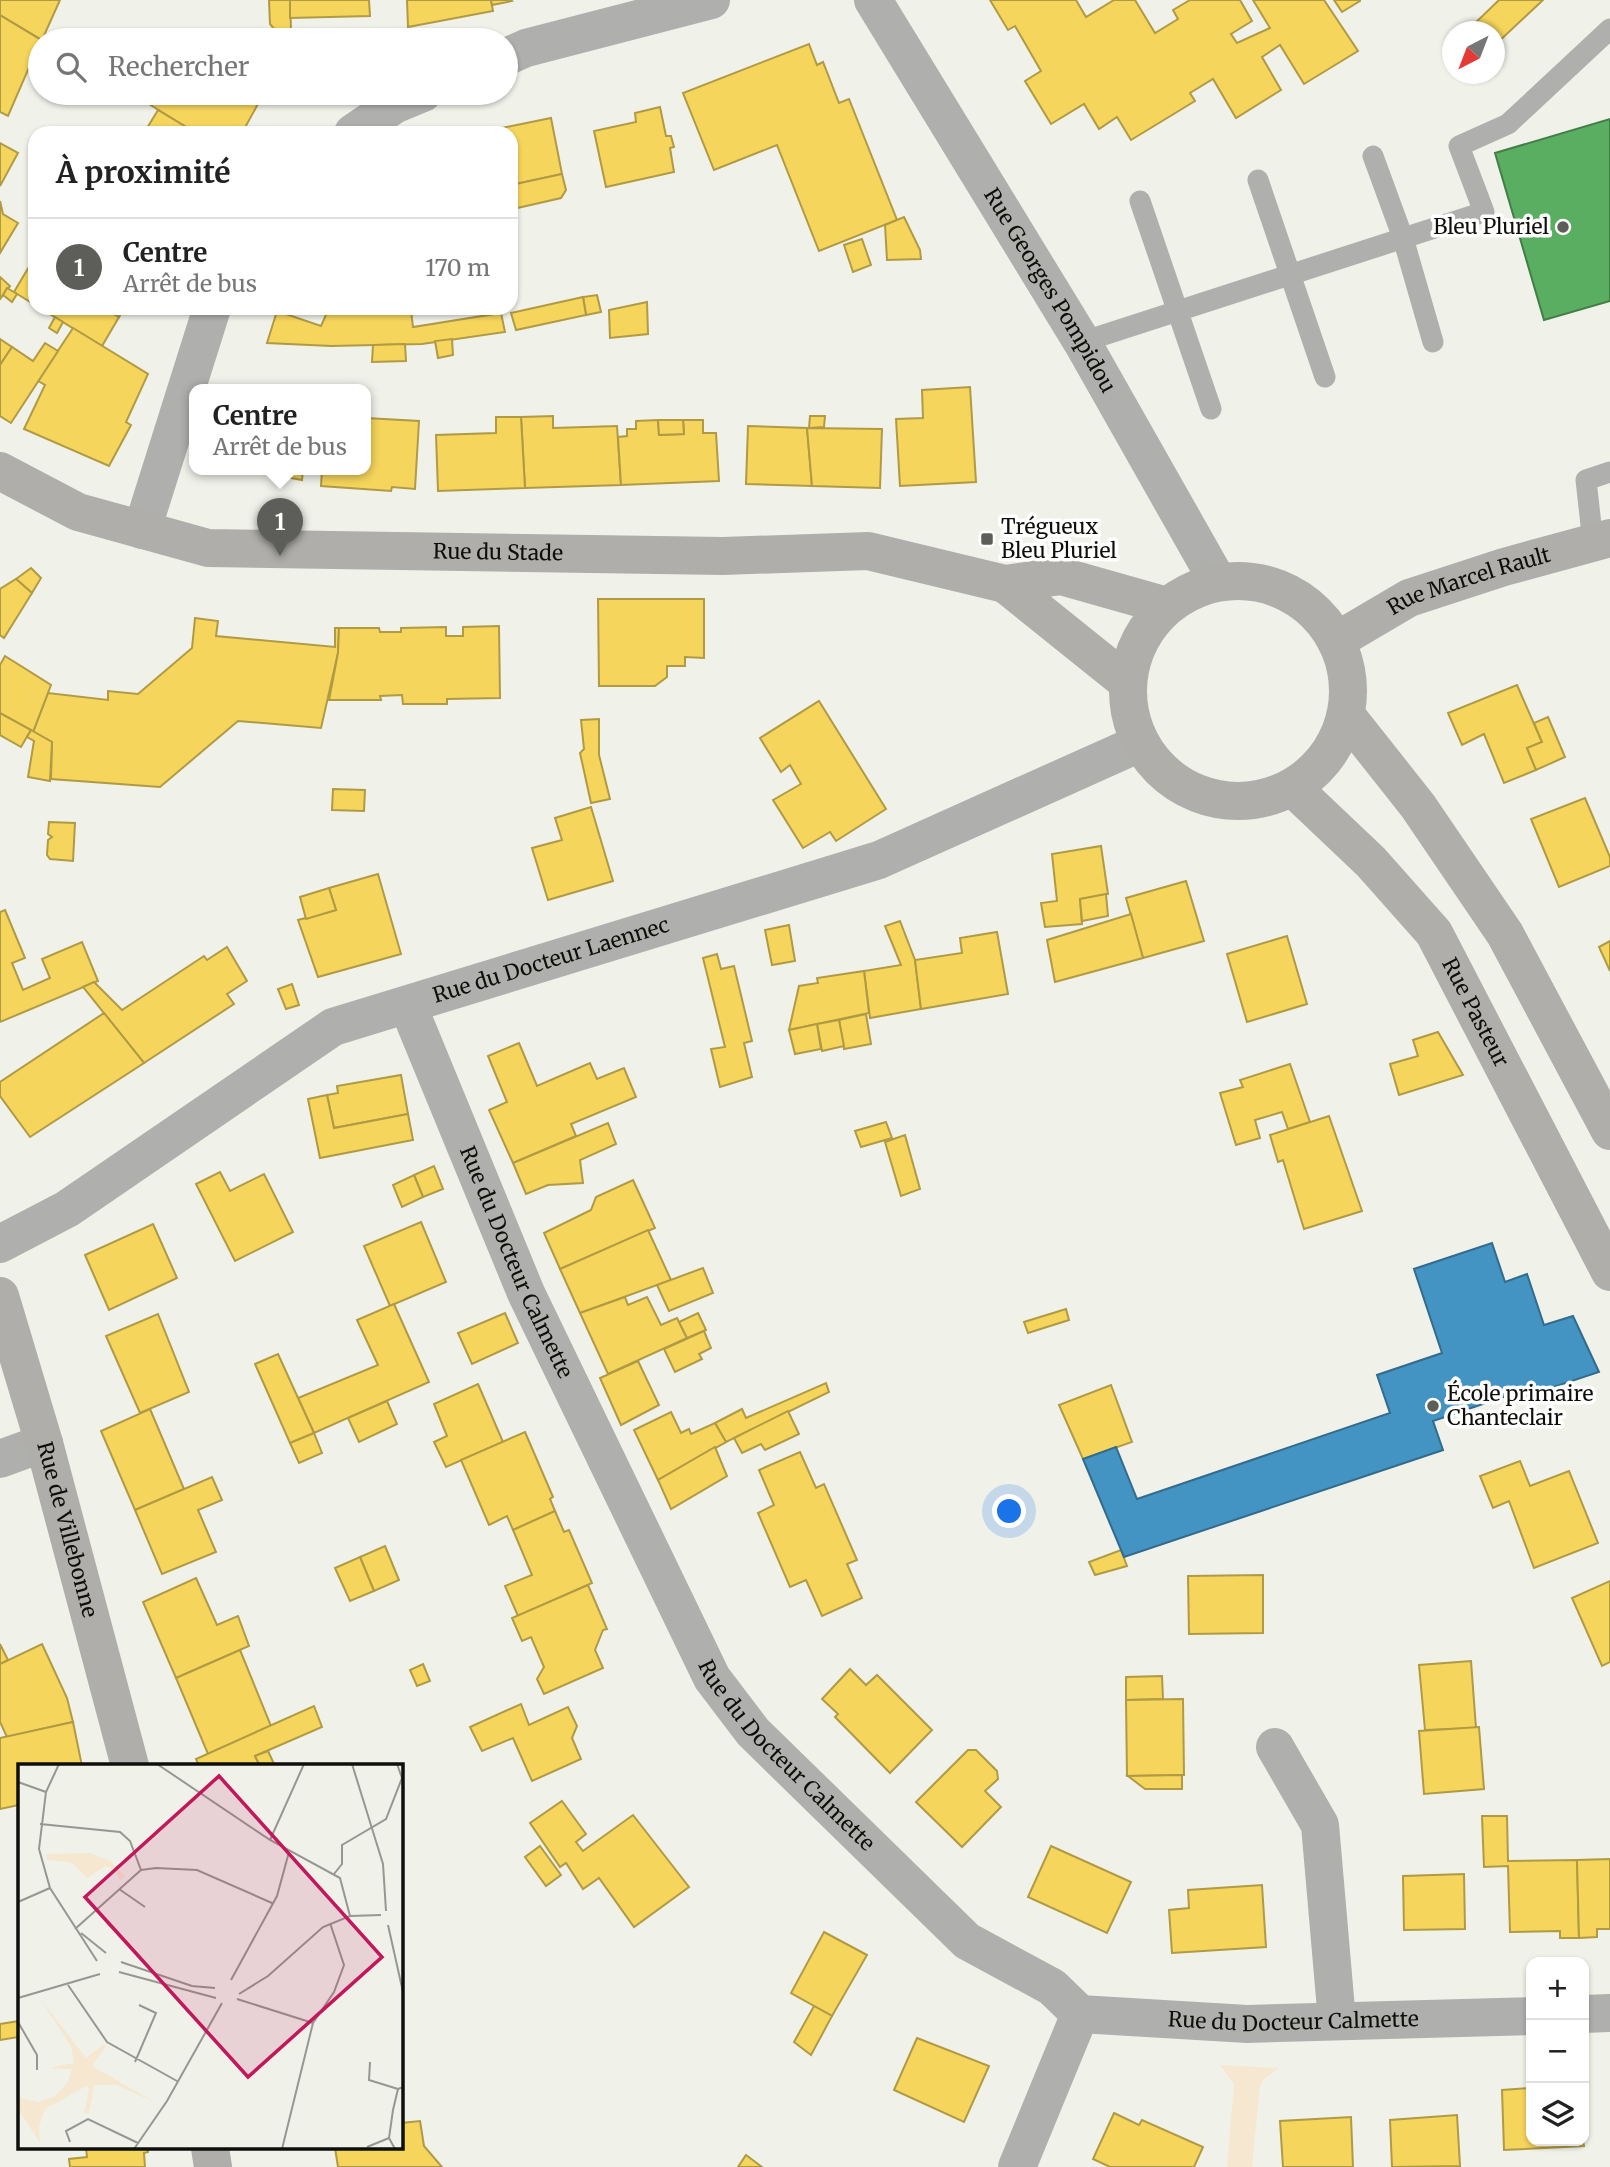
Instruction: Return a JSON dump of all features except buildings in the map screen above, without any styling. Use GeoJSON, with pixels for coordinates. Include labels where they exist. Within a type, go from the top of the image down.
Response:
{"type":"FeatureCollection","features":[{"type":"Feature","properties":{"kind":"street"},"geometry":{"type":"LineString","coordinates":[[518,52],[712,0]]}},
{"type":"Feature","properties":{"kind":"street","name":"Rue Georges Pompidou"},"geometry":{"type":"LineString","coordinates":[[873,0],[1082,342],[1219,582]]}},
{"type":"Feature","properties":{"kind":"street"},"geometry":{"type":"LineString","coordinates":[[363,126],[394,105]]}},
{"type":"Feature","properties":{"kind":"street"},"geometry":{"type":"LineString","coordinates":[[142,530],[210,315]]}},
{"type":"Feature","properties":{"kind":"street","name":"Rue du Stade"},"geometry":{"type":"LineString","coordinates":[[0,471],[78,512],[208,548],[723,556],[868,551],[1005,584]]}},
{"type":"Feature","properties":{"kind":"street","name":"Rue Marcel Rault"},"geometry":{"type":"LineString","coordinates":[[1336,641],[1409,598],[1504,567],[1602,541]]}},
{"type":"Feature","properties":{"kind":"street"},"geometry":{"type":"LineString","coordinates":[[1005,584],[1061,576],[1167,606]]}},
{"type":"Feature","properties":{"kind":"street"},"geometry":{"type":"LineString","coordinates":[[1219,582],[1253,582],[1287,592],[1315,612],[1336,641],[1348,677],[1346,715],[1336,744],[1317,769],[1293,788],[1259,800],[1224,801],[1190,791],[1161,771],[1140,743],[1129,714],[1127,682],[1133,654],[1147,628],[1167,606],[1191,591],[1219,582]]}},
{"type":"Feature","properties":{"kind":"street"},"geometry":{"type":"LineString","coordinates":[[1005,584],[1127,682]]}},
{"type":"Feature","properties":{"kind":"street"},"geometry":{"type":"LineString","coordinates":[[1346,715],[1418,806],[1506,934],[1610,1131]]}},
{"type":"Feature","properties":{"kind":"street","name":"Rue du Docteur Laennec"},"geometry":{"type":"LineString","coordinates":[[0,1244],[67,1209],[332,1027],[408,1006],[879,860],[1140,743]]}},
{"type":"Feature","properties":{"kind":"street","name":"Rue Pasteur"},"geometry":{"type":"LineString","coordinates":[[1293,788],[1371,862],[1434,933],[1610,1272]]}},
{"type":"Feature","properties":{"kind":"street","name":"Rue du Docteur Calmette"},"geometry":{"type":"LineString","coordinates":[[408,1006],[526,1293],[712,1678],[753,1732],[967,1941],[1052,1987],[1080,2014],[1247,2024],[1526,2015]]}},
{"type":"Feature","properties":{"kind":"street","name":"Rue de Villebonne"},"geometry":{"type":"LineString","coordinates":[[0,1296],[44,1443],[129,1764]]}},
{"type":"Feature","properties":{"kind":"street"},"geometry":{"type":"LineString","coordinates":[[0,1459],[44,1443]]}},
{"type":"Feature","properties":{"kind":"street"},"geometry":{"type":"LineString","coordinates":[[1275,1746],[1320,1825],[1337,2021]]}},
{"type":"Feature","properties":{"kind":"street"},"geometry":{"type":"LineString","coordinates":[[1589,2014],[1610,2013]]}},
{"type":"Feature","properties":{"kind":"street"},"geometry":{"type":"LineString","coordinates":[[1017,2167],[1080,2014]]}},
{"type":"Feature","properties":{"kind":"lane"},"geometry":{"type":"LineString","coordinates":[[1082,342],[1484,212],[1459,146],[1508,124],[1610,29]]}},
{"type":"Feature","properties":{"kind":"lane"},"geometry":{"type":"LineString","coordinates":[[1373,156],[1403,238],[1433,342]]}},
{"type":"Feature","properties":{"kind":"lane"},"geometry":{"type":"LineString","coordinates":[[1258,180],[1325,377]]}},
{"type":"Feature","properties":{"kind":"lane"},"geometry":{"type":"LineString","coordinates":[[1140,201],[1211,409]]}},
{"type":"Feature","properties":{"kind":"lane"},"geometry":{"type":"LineString","coordinates":[[1602,541],[1586,480],[1610,472]]}},
{"type":"Feature","properties":{"kind":"shaded area"},"geometry":{"type":"Polygon","coordinates":[[[1220,2065],[1279,2068],[1263,2080],[1260,2087],[1252,2167],[1227,2167],[1234,2084],[1220,2065]]]}},
{"type":"Feature","properties":{"kind":"place","name":"Bleu Pluriel"},"geometry":{"type":"Point","coordinates":[1563,227]}},
{"type":"Feature","properties":{"kind":"place","name":"Trégueux Bleu Pluriel"},"geometry":{"type":"Point","coordinates":[987,539]}},
{"type":"Feature","properties":{"kind":"place","name":"Centre"},"geometry":{"type":"Point","coordinates":[280,556]}},
{"type":"Feature","properties":{"kind":"place","name":"École primaire Chanteclair"},"geometry":{"type":"Point","coordinates":[1433,1406]}}]}
